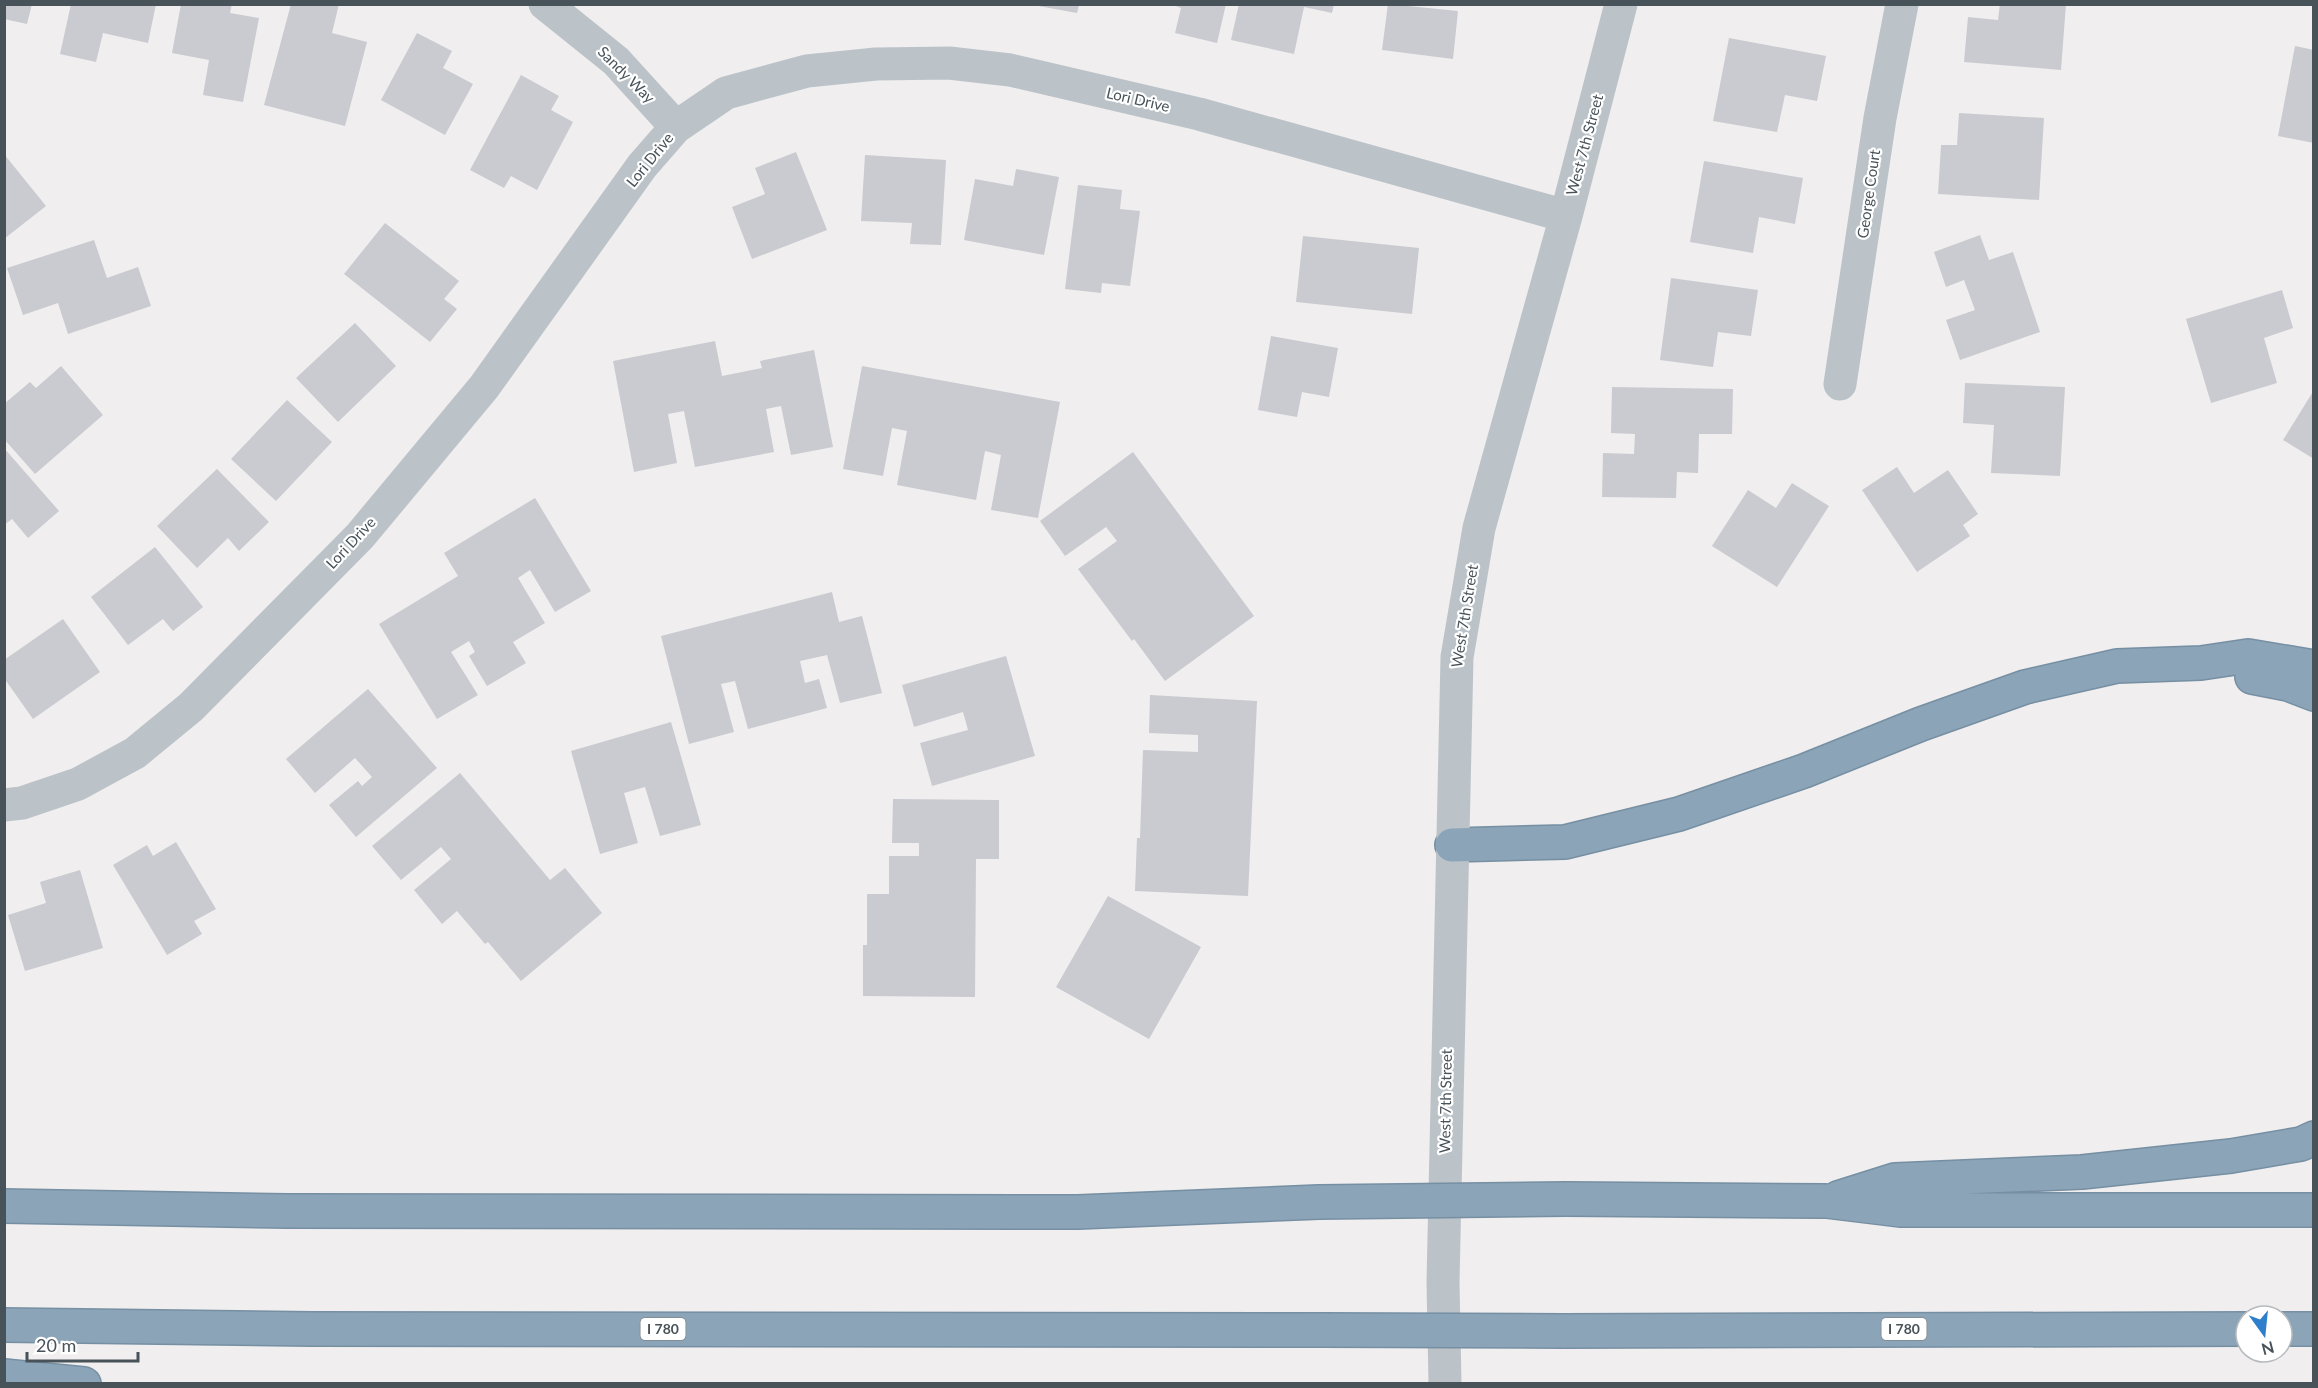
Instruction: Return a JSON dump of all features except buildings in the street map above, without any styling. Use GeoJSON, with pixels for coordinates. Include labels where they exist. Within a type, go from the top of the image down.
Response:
{"type":"FeatureCollection","features":[{"type":"Feature","properties":{"kind":"highway"},"geometry":{"type":"LineString","coordinates":[[1452,845],[1565,842],[1679,814],[1804,771],[1921,724],[2025,687],[2118,666],[2201,663],[2248,656],[2313,667]]}},
{"type":"Feature","properties":{"kind":"highway"},"geometry":{"type":"LineString","coordinates":[[2201,663],[2240,675],[2288,684],[2313,694]]}},
{"type":"Feature","properties":{"kind":"highway"},"geometry":{"type":"LineString","coordinates":[[1826,1202],[1896,1180],[2082,1172],[2231,1156],[2301,1144],[2313,1138]]}},
{"type":"Feature","properties":{"kind":"highway"},"geometry":{"type":"LineString","coordinates":[[4,1206],[300,1211],[1078,1212],[1319,1202],[1566,1199],[1826,1202],[1899,1210],[2313,1210]]}},
{"type":"Feature","properties":{"kind":"highway","name":"I 780"},"geometry":{"type":"LineString","coordinates":[[4,1325],[311,1329],[1563,1331],[2234,1329]]}},
{"type":"Feature","properties":{"kind":"highway"},"geometry":{"type":"LineString","coordinates":[[2294,1329],[2313,1329]]}},
{"type":"Feature","properties":{"kind":"highway"},"geometry":{"type":"LineString","coordinates":[[4,1376],[84,1383]]}},
{"type":"Feature","properties":{"kind":"street","name":"Sandy Way"},"geometry":{"type":"LineString","coordinates":[[545,4],[616,61],[676,127]]}},
{"type":"Feature","properties":{"kind":"street","name":"West 7th Street"},"geometry":{"type":"LineString","coordinates":[[1445,1383],[1443,1282],[1457,657],[1479,528],[1566,216],[1621,4]]}},
{"type":"Feature","properties":{"kind":"street","name":"George Court"},"geometry":{"type":"LineString","coordinates":[[1840,384],[1880,118],[1902,4]]}},
{"type":"Feature","properties":{"kind":"street","name":"Lori Drive"},"geometry":{"type":"LineString","coordinates":[[4,805],[22,803],[78,784],[97,774],[135,753],[199,699],[360,536],[477,396],[642,166],[676,127],[726,93],[807,71],[876,64],[950,63],[1010,70],[1199,114],[1566,216]]}}]}
